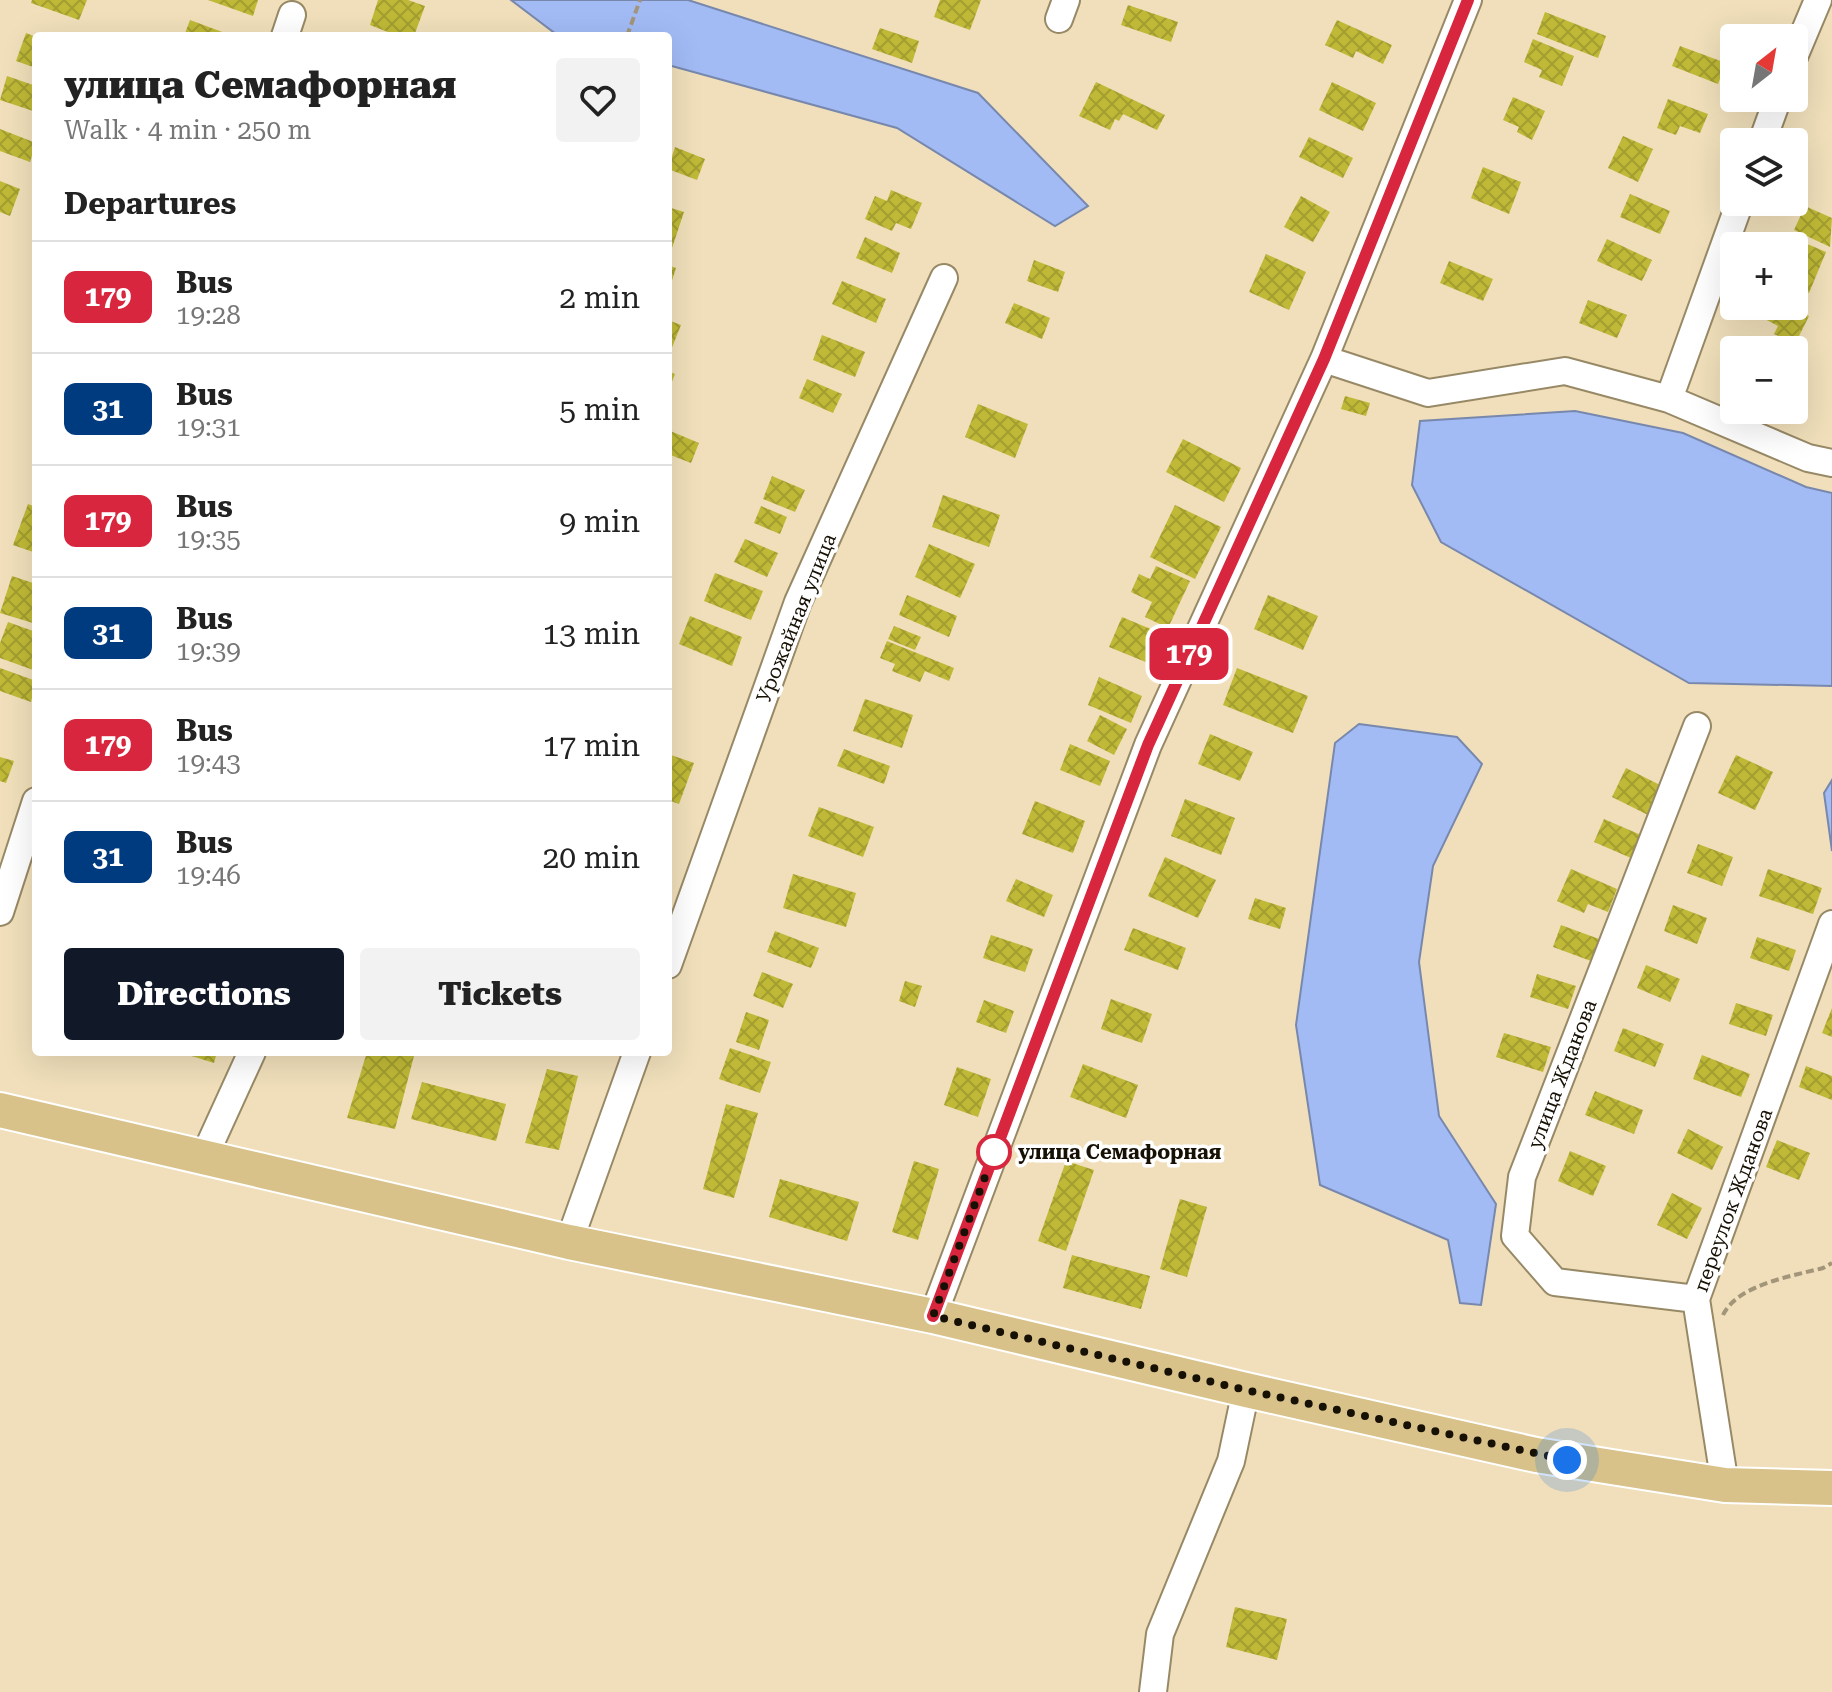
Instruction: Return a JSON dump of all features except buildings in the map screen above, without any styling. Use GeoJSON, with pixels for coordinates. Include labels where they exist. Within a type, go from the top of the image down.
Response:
{"type":"FeatureCollection","features":[{"type":"Feature","properties":{"kind":"main road"},"geometry":{"type":"LineString","coordinates":[[0,1110],[569,1242],[933,1316],[1536,1455],[1725,1485],[1832,1488]]}},
{"type":"Feature","properties":{"kind":"street"},"geometry":{"type":"LineString","coordinates":[[933,1316],[1148,745],[1324,359],[1468,0]]}},
{"type":"Feature","properties":{"kind":"street"},"geometry":{"type":"LineString","coordinates":[[1808,24],[1818,0]]}},
{"type":"Feature","properties":{"kind":"street"},"geometry":{"type":"LineString","coordinates":[[1669,399],[1735,216]]}},
{"type":"Feature","properties":{"kind":"street","name":"Урожайная улица"},"geometry":{"type":"LineString","coordinates":[[672,954],[798,602],[944,278]]}},
{"type":"Feature","properties":{"kind":"street"},"geometry":{"type":"LineString","coordinates":[[1324,359],[1428,393],[1565,371],[1669,399],[1808,458],[1832,463]]}},
{"type":"Feature","properties":{"kind":"street","name":"улица Жданова"},"geometry":{"type":"LineString","coordinates":[[1696,1299],[1555,1282],[1515,1236],[1522,1177],[1697,726]]}},
{"type":"Feature","properties":{"kind":"street"},"geometry":{"type":"LineString","coordinates":[[0,912],[32,813]]}},
{"type":"Feature","properties":{"kind":"street","name":"переулок Жданова"},"geometry":{"type":"LineString","coordinates":[[1725,1485],[1696,1299],[1832,924]]}},
{"type":"Feature","properties":{"kind":"street"},"geometry":{"type":"LineString","coordinates":[[204,1157],[250,1056]]}},
{"type":"Feature","properties":{"kind":"street"},"geometry":{"type":"LineString","coordinates":[[569,1242],[636,1056]]}},
{"type":"Feature","properties":{"kind":"street"},"geometry":{"type":"LineString","coordinates":[[1153,1692],[1160,1634],[1231,1461],[1246,1390]]}},
{"type":"Feature","properties":{"kind":"path"},"geometry":{"type":"LineString","coordinates":[[628,32],[640,0]]}},
{"type":"Feature","properties":{"kind":"path"},"geometry":{"type":"LineString","coordinates":[[1705,1353],[1726,1308],[1753,1288],[1832,1263]]}},
{"type":"Feature","properties":{"kind":"water"},"geometry":{"type":"Polygon","coordinates":[[[511,0],[688,0],[978,93],[1088,206],[1055,226],[897,128],[672,66],[672,32],[553,32],[511,0]]]}},
{"type":"Feature","properties":{"kind":"water"},"geometry":{"type":"Polygon","coordinates":[[[1575,411],[1683,433],[1806,487],[1832,493],[1832,686],[1689,683],[1441,542],[1412,485],[1420,421],[1575,411]]]}},
{"type":"Feature","properties":{"kind":"water"},"geometry":{"type":"Polygon","coordinates":[[[1359,724],[1457,737],[1482,764],[1433,866],[1419,962],[1439,1116],[1496,1204],[1481,1305],[1460,1303],[1448,1240],[1320,1185],[1296,1025],[1335,743],[1359,724]]]}},
{"type":"Feature","properties":{"kind":"water"},"geometry":{"type":"Polygon","coordinates":[[[1832,780],[1832,851],[1824,793],[1832,780]]]}},
{"type":"Feature","properties":{"kind":"bus line","name":"179"},"geometry":{"type":"LineString","coordinates":[[933,1316],[1148,745],[1324,359],[1468,0]]}},
{"type":"Feature","properties":{"kind":"place","name":"улица Семафорная"},"geometry":{"type":"Point","coordinates":[994,1152]}},
{"type":"Feature","properties":{"kind":"route"},"geometry":{"type":"LineString","coordinates":[[994,1152],[997,1145],[933,1316],[1246,1390],[1567,1460]]}}]}
